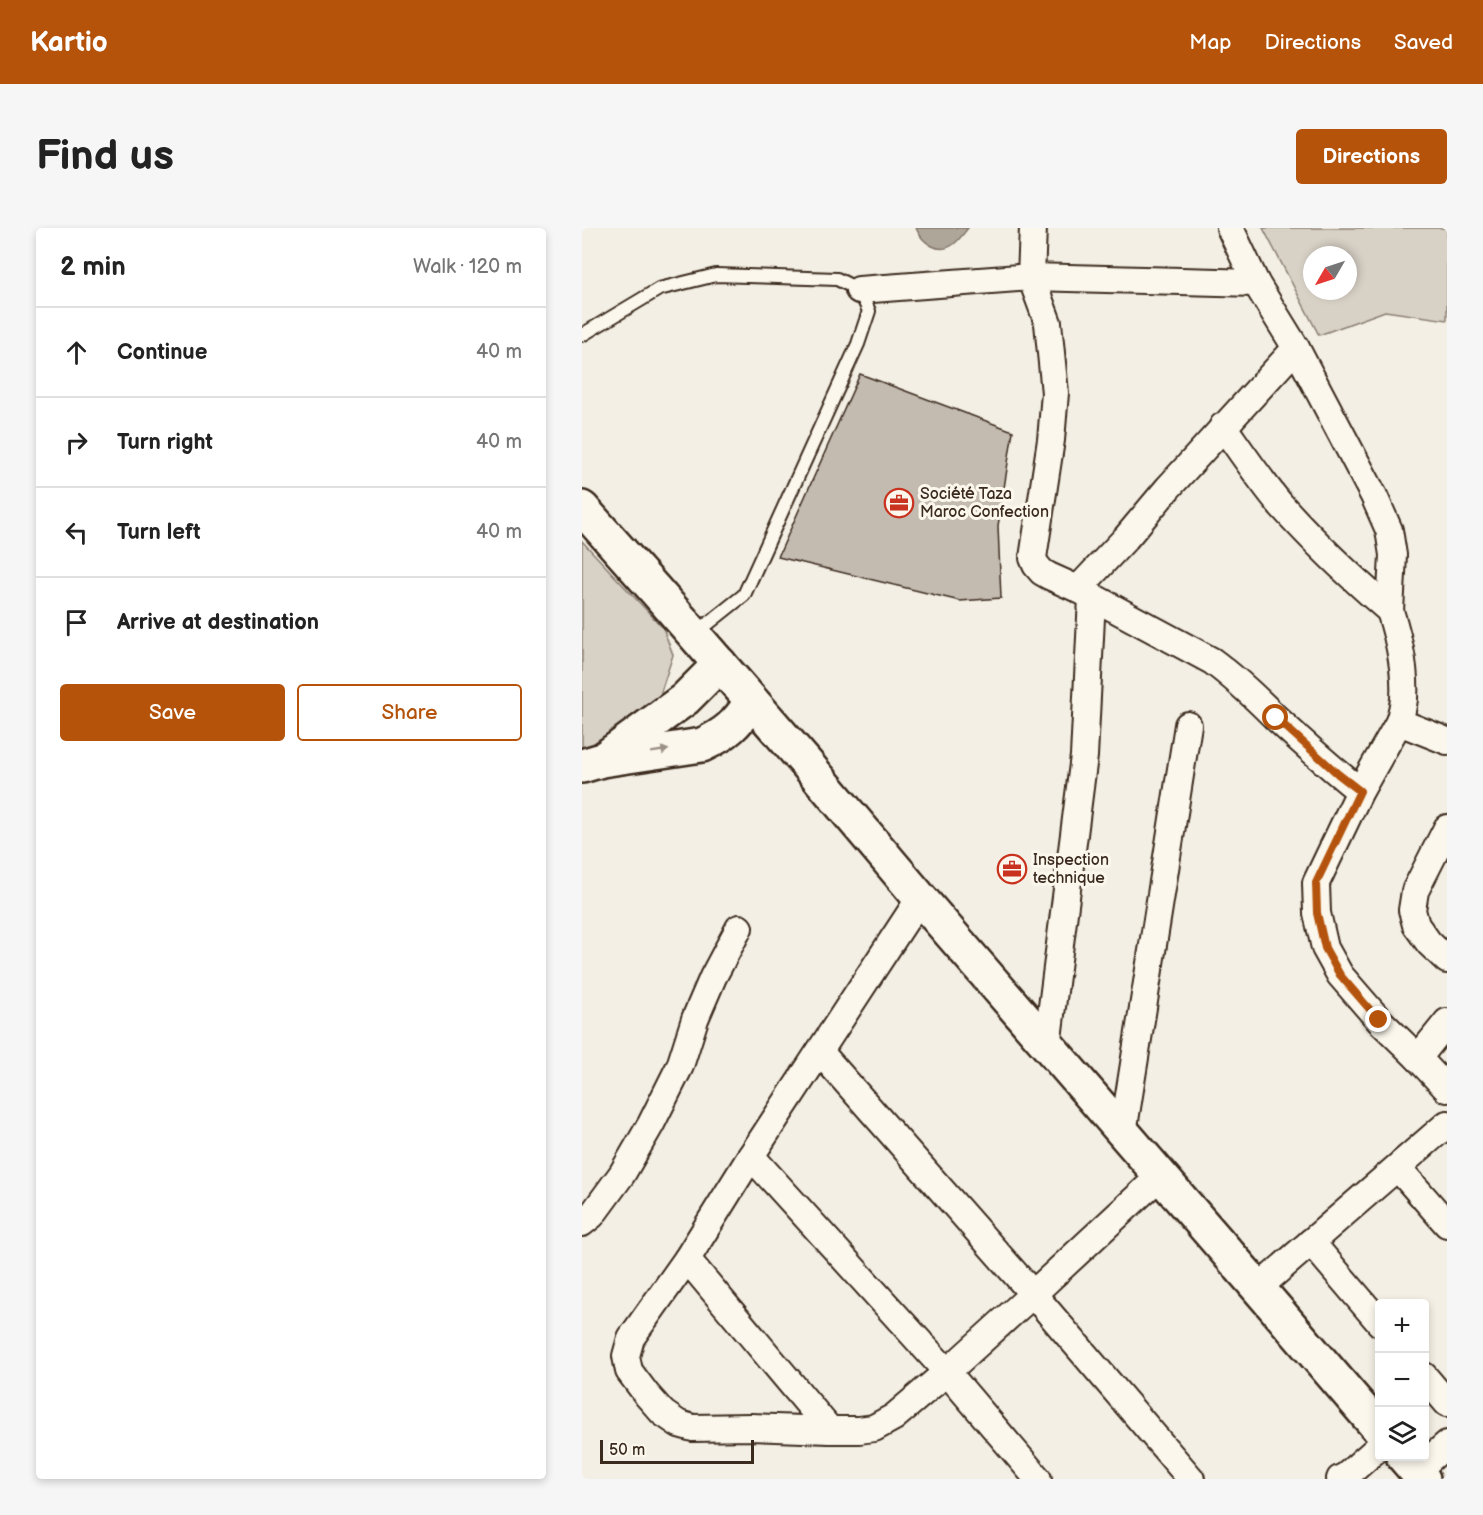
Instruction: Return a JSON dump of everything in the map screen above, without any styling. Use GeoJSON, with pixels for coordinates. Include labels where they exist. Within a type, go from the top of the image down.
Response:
{"type":"FeatureCollection","features":[{"type":"Feature","properties":{"kind":"main road"},"geometry":{"type":"LineString","coordinates":[[582,508],[807,764],[1047,1046],[1375,1424]]}},
{"type":"Feature","properties":{"kind":"main road"},"geometry":{"type":"LineString","coordinates":[[592,763],[685,699],[720,664]]}},
{"type":"Feature","properties":{"kind":"main road"},"geometry":{"type":"LineString","coordinates":[[592,763],[702,745],[728,731],[740,720],[751,702]]}},
{"type":"Feature","properties":{"kind":"street"},"geometry":{"type":"LineString","coordinates":[[1033,228],[1031,277],[1048,323],[1055,393],[1051,440],[1033,558],[1036,565],[1042,572],[1212,661],[1230,674],[1338,774],[1360,791]]}},
{"type":"Feature","properties":{"kind":"street"},"geometry":{"type":"LineString","coordinates":[[1230,228],[1256,283],[1296,348],[1374,496],[1389,530],[1393,555],[1390,611],[1398,636],[1404,680],[1404,702],[1399,722],[1360,791],[1316,883],[1317,913],[1325,948],[1340,975],[1379,1020],[1447,1089]]}},
{"type":"Feature","properties":{"kind":"street"},"geometry":{"type":"LineString","coordinates":[[859,290],[1031,277],[1256,283]]}},
{"type":"Feature","properties":{"kind":"street"},"geometry":{"type":"LineString","coordinates":[[1047,1046],[1084,756],[1085,594],[1126,538],[1168,488],[1296,348]]}},
{"type":"Feature","properties":{"kind":"street"},"geometry":{"type":"LineString","coordinates":[[1223,426],[1280,504],[1347,574],[1390,611]]}},
{"type":"Feature","properties":{"kind":"street"},"geometry":{"type":"LineString","coordinates":[[1399,722],[1447,741]]}},
{"type":"Feature","properties":{"kind":"street"},"geometry":{"type":"LineString","coordinates":[[1123,1132],[1188,725]]}},
{"type":"Feature","properties":{"kind":"street"},"geometry":{"type":"LineString","coordinates":[[1447,828],[1415,891],[1412,910],[1416,925],[1429,943],[1447,960]]}},
{"type":"Feature","properties":{"kind":"street"},"geometry":{"type":"LineString","coordinates":[[920,898],[751,1156],[687,1259],[631,1338],[626,1356],[629,1371],[647,1395],[663,1413],[679,1424],[693,1428],[751,1427],[830,1430],[874,1428],[894,1417],[947,1372],[1160,1176]]}},
{"type":"Feature","properties":{"kind":"street"},"geometry":{"type":"LineString","coordinates":[[582,1223],[592,1215],[622,1174],[651,1124],[680,1066],[695,1018],[712,977],[738,928]]}},
{"type":"Feature","properties":{"kind":"street"},"geometry":{"type":"LineString","coordinates":[[1418,1058],[1447,1022]]}},
{"type":"Feature","properties":{"kind":"street"},"geometry":{"type":"LineString","coordinates":[[820,1052],[1033,1294],[1191,1479]]}},
{"type":"Feature","properties":{"kind":"street"},"geometry":{"type":"LineString","coordinates":[[1258,1288],[1447,1124]]}},
{"type":"Feature","properties":{"kind":"street"},"geometry":{"type":"LineString","coordinates":[[751,1156],[947,1372],[1038,1479]]}},
{"type":"Feature","properties":{"kind":"street"},"geometry":{"type":"LineString","coordinates":[[1398,1168],[1447,1224]]}},
{"type":"Feature","properties":{"kind":"street"},"geometry":{"type":"LineString","coordinates":[[1311,1242],[1375,1317]]}},
{"type":"Feature","properties":{"kind":"street"},"geometry":{"type":"LineString","coordinates":[[687,1259],[830,1430]]}},
{"type":"Feature","properties":{"kind":"street"},"geometry":{"type":"LineString","coordinates":[[1429,1381],[1447,1403]]}},
{"type":"Feature","properties":{"kind":"street"},"geometry":{"type":"LineString","coordinates":[[1414,1469],[1447,1444]]}},
{"type":"Feature","properties":{"kind":"street"},"geometry":{"type":"LineString","coordinates":[[1340,1479],[1375,1450]]}},
{"type":"Feature","properties":{"kind":"lane"},"geometry":{"type":"LineString","coordinates":[[582,335],[659,289],[716,275],[837,279],[859,290],[868,311],[858,344],[744,595],[694,635]]}},
{"type":"Feature","properties":{"kind":"shaded area"},"geometry":{"type":"Polygon","coordinates":[[[916,228],[968,228],[949,247],[938,248],[927,243],[916,228]]]}},
{"type":"Feature","properties":{"kind":"shaded area"},"geometry":{"type":"Polygon","coordinates":[[[1263,228],[1447,228],[1447,320],[1385,311],[1319,335],[1263,228]]]}},
{"type":"Feature","properties":{"kind":"shaded area"},"geometry":{"type":"Polygon","coordinates":[[[582,541],[663,628],[673,655],[657,704],[644,722],[582,751],[582,541]]]}},
{"type":"Feature","properties":{"kind":"building"},"geometry":{"type":"Polygon","coordinates":[[[860,374],[1013,431],[998,526],[1001,598],[960,601],[778,557],[860,374]]]}},
{"type":"Feature","properties":{"kind":"place","name":"Société Taza Maroc Confection"},"geometry":{"type":"Point","coordinates":[899,503]}},
{"type":"Feature","properties":{"kind":"place","name":"Inspection technique"},"geometry":{"type":"Point","coordinates":[1012,869]}},
{"type":"Feature","properties":{"kind":"route"},"geometry":{"type":"LineString","coordinates":[[1276,718],[1360,791],[1316,883],[1317,913],[1325,948],[1340,975],[1379,1020]]}}]}
